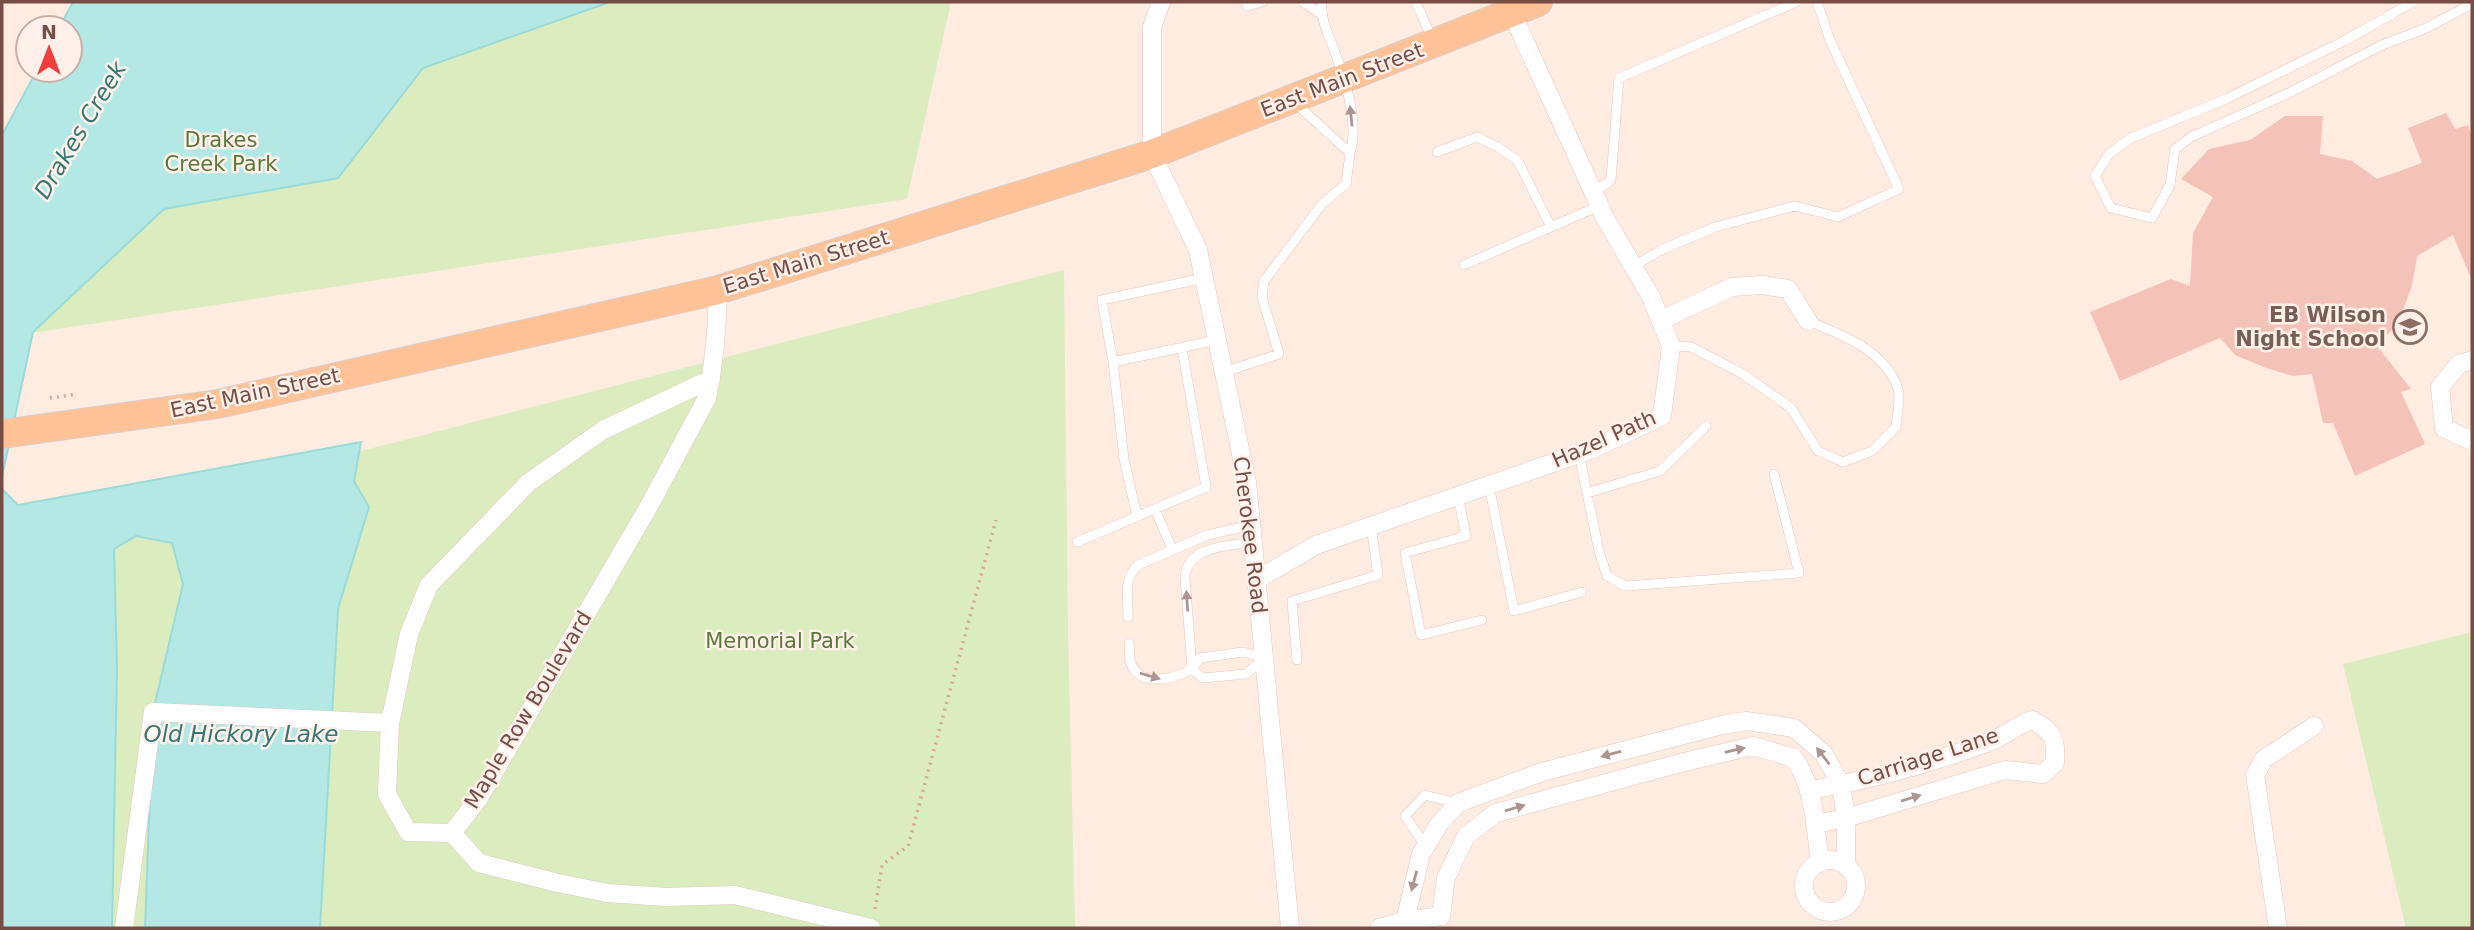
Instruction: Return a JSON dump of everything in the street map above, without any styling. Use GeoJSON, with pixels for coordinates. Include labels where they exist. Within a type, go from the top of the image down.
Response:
{"type":"FeatureCollection","features":[{"type":"Feature","properties":{"kind":"main road","name":"East Main Street"},"geometry":{"type":"LineString","coordinates":[[2,435],[218,404],[718,290],[1152,154],[1527,6]]}},
{"type":"Feature","properties":{"kind":"street"},"geometry":{"type":"LineString","coordinates":[[1152,154],[1152,27],[1161,2]]}},
{"type":"Feature","properties":{"kind":"street","name":"Hazel Path"},"geometry":{"type":"LineString","coordinates":[[1258,579],[1317,545],[1579,454],[1662,416],[1671,346],[1651,297],[1596,199],[1527,6]]}},
{"type":"Feature","properties":{"kind":"street","name":"Cherokee Road"},"geometry":{"type":"LineString","coordinates":[[1152,154],[1198,250],[1247,482],[1290,928]]}},
{"type":"Feature","properties":{"kind":"street"},"geometry":{"type":"LineString","coordinates":[[1661,320],[1732,287],[1762,285],[1788,289],[1808,321]]}},
{"type":"Feature","properties":{"kind":"street","name":"Maple Row Boulevard"},"geometry":{"type":"LineString","coordinates":[[452,833],[479,798],[649,506],[707,398],[716,356],[718,290]]}},
{"type":"Feature","properties":{"kind":"street"},"geometry":{"type":"LineString","coordinates":[[2472,359],[2459,364],[2440,387],[2444,428],[2472,441]]}},
{"type":"Feature","properties":{"kind":"street"},"geometry":{"type":"LineString","coordinates":[[711,379],[603,430],[528,483],[429,585],[409,634],[390,723],[387,794],[408,832],[452,833],[479,863],[558,883],[618,894],[666,897],[735,895],[872,922]]}},
{"type":"Feature","properties":{"kind":"street"},"geometry":{"type":"LineString","coordinates":[[124,928],[153,712],[390,723]]}},
{"type":"Feature","properties":{"kind":"street","name":"Carriage Lane"},"geometry":{"type":"LineString","coordinates":[[1811,790],[1841,785],[1993,741],[2032,720],[2049,730],[2056,743],[2055,763],[2043,774],[2005,770],[1846,818],[1815,824]]}},
{"type":"Feature","properties":{"kind":"street","name":"Carriage Lane"},"geometry":{"type":"LineString","coordinates":[[1462,801],[1556,768],[1746,721],[1794,728],[1824,754],[1841,785],[1846,818],[1846,865],[1855,879],[1854,896],[1842,909],[1825,912],[1810,903],[1804,888],[1808,873],[1820,863]]}},
{"type":"Feature","properties":{"kind":"street"},"geometry":{"type":"LineString","coordinates":[[2278,928],[2255,775],[2264,759],[2314,726]]}},
{"type":"Feature","properties":{"kind":"street"},"geometry":{"type":"LineString","coordinates":[[1676,737],[1684,762]]}},
{"type":"Feature","properties":{"kind":"street"},"geometry":{"type":"LineString","coordinates":[[1379,928],[1405,921],[1446,922],[1446,878],[1466,836],[1496,813],[1684,762],[1753,747],[1794,758],[1804,772],[1811,790],[1820,863],[1836,861],[1846,865]]}},
{"type":"Feature","properties":{"kind":"street"},"geometry":{"type":"LineString","coordinates":[[1556,768],[1566,793]]}},
{"type":"Feature","properties":{"kind":"street"},"geometry":{"type":"LineString","coordinates":[[1405,921],[1421,854],[1439,824],[1462,801],[1485,822]]}},
{"type":"Feature","properties":{"kind":"lane"},"geometry":{"type":"LineString","coordinates":[[1247,2],[1247,6],[1262,2]]}},
{"type":"Feature","properties":{"kind":"lane"},"geometry":{"type":"LineString","coordinates":[[1303,2],[1321,14]]}},
{"type":"Feature","properties":{"kind":"lane"},"geometry":{"type":"LineString","coordinates":[[1224,372],[1279,354],[1262,297],[1264,281],[1322,204],[1346,184],[1354,141],[1351,109],[1344,79],[1321,14],[1322,2]]}},
{"type":"Feature","properties":{"kind":"lane"},"geometry":{"type":"LineString","coordinates":[[1416,2],[1434,44]]}},
{"type":"Feature","properties":{"kind":"lane"},"geometry":{"type":"LineString","coordinates":[[1464,264],[1552,227],[1596,199],[1611,180],[1619,78],[1796,2]]}},
{"type":"Feature","properties":{"kind":"lane"},"geometry":{"type":"LineString","coordinates":[[1634,266],[1661,250],[1715,227],[1795,206],[1838,217],[1899,189],[1830,40],[1817,2]]}},
{"type":"Feature","properties":{"kind":"lane"},"geometry":{"type":"LineString","coordinates":[[2413,2],[2344,41],[2228,98],[2131,138],[2109,154],[2095,176],[2111,208],[2152,218],[2171,185],[2175,149],[2191,137],[2291,92],[2382,45],[2424,29],[2472,4]]}},
{"type":"Feature","properties":{"kind":"lane"},"geometry":{"type":"LineString","coordinates":[[1291,100],[1350,153]]}},
{"type":"Feature","properties":{"kind":"lane"},"geometry":{"type":"LineString","coordinates":[[1437,152],[1477,137],[1498,147],[1518,161],[1552,227]]}},
{"type":"Feature","properties":{"kind":"lane"},"geometry":{"type":"LineString","coordinates":[[1137,516],[1124,459],[1113,362],[1102,300],[1204,278]]}},
{"type":"Feature","properties":{"kind":"lane"},"geometry":{"type":"LineString","coordinates":[[1671,346],[1691,347],[1743,374],[1791,408],[1818,451],[1843,462],[1872,451],[1896,427],[1899,390],[1884,363],[1842,334],[1808,321]]}},
{"type":"Feature","properties":{"kind":"lane"},"geometry":{"type":"LineString","coordinates":[[1113,362],[1217,340]]}},
{"type":"Feature","properties":{"kind":"lane"},"geometry":{"type":"LineString","coordinates":[[1077,542],[1206,487],[1182,348]]}},
{"type":"Feature","properties":{"kind":"lane"},"geometry":{"type":"LineString","coordinates":[[1587,492],[1660,471],[1706,426]]}},
{"type":"Feature","properties":{"kind":"lane"},"geometry":{"type":"LineString","coordinates":[[1579,454],[1599,551],[1607,576],[1625,586],[1799,573],[1774,474]]}},
{"type":"Feature","properties":{"kind":"lane"},"geometry":{"type":"LineString","coordinates":[[1489,485],[1514,611],[1582,592]]}},
{"type":"Feature","properties":{"kind":"lane"},"geometry":{"type":"LineString","coordinates":[[1458,496],[1466,536],[1405,553],[1420,635],[1482,620]]}},
{"type":"Feature","properties":{"kind":"lane"},"geometry":{"type":"LineString","coordinates":[[1156,509],[1172,549]]}},
{"type":"Feature","properties":{"kind":"lane"},"geometry":{"type":"LineString","coordinates":[[1297,660],[1292,601],[1378,575],[1371,526]]}},
{"type":"Feature","properties":{"kind":"lane"},"geometry":{"type":"LineString","coordinates":[[1128,617],[1127,585],[1132,570],[1138,565],[1207,536],[1253,533]]}},
{"type":"Feature","properties":{"kind":"lane"},"geometry":{"type":"LineString","coordinates":[[1253,533],[1206,550],[1193,556],[1189,562],[1185,577],[1192,669],[1203,678],[1246,674],[1265,659]]}},
{"type":"Feature","properties":{"kind":"lane"},"geometry":{"type":"LineString","coordinates":[[1129,643],[1130,661],[1144,678],[1165,680],[1181,675],[1192,669],[1200,658],[1243,652],[1265,659]]}},
{"type":"Feature","properties":{"kind":"lane"},"geometry":{"type":"LineString","coordinates":[[1426,847],[1405,816],[1425,795],[1462,801]]}},
{"type":"Feature","properties":{"kind":"path"},"geometry":{"type":"LineString","coordinates":[[50,398],[77,394]]}},
{"type":"Feature","properties":{"kind":"path"},"geometry":{"type":"LineString","coordinates":[[872,922],[882,865],[908,846],[996,520]]}},
{"type":"Feature","properties":{"kind":"green space","name":"Drakes Creek Park"},"geometry":{"type":"Polygon","coordinates":[[[109,2],[951,2],[907,199],[6,337],[109,2]]]}},
{"type":"Feature","properties":{"kind":"green space","name":"Memorial Park"},"geometry":{"type":"Polygon","coordinates":[[[1064,270],[1075,928],[95,928],[62,528],[1064,270]]]}},
{"type":"Feature","properties":{"kind":"green space"},"geometry":{"type":"Polygon","coordinates":[[[2472,632],[2472,928],[2406,928],[2343,664],[2472,632]]]}},
{"type":"Feature","properties":{"kind":"water","name":"Drakes Creek"},"geometry":{"type":"Polygon","coordinates":[[[73,2],[610,2],[423,68],[338,178],[164,209],[33,332],[2,477],[2,135],[29,84],[84,84],[84,14],[67,14],[73,2]]]}},
{"type":"Feature","properties":{"kind":"water","name":"Old Hickory Lake"},"geometry":{"type":"Polygon","coordinates":[[[361,442],[354,481],[369,507],[338,609],[320,928],[145,928],[153,712],[183,584],[172,543],[136,536],[114,549],[117,667],[112,928],[2,928],[2,489],[18,505],[361,442]]]}},
{"type":"Feature","properties":{"kind":"building"},"geometry":{"type":"Polygon","coordinates":[[[2446,113],[2455,129],[2468,125],[2472,138],[2472,281],[2453,235],[2417,256],[2412,286],[2398,323],[2377,346],[2411,389],[2401,392],[2425,444],[2355,476],[2333,423],[2323,423],[2312,374],[2293,376],[2266,368],[2235,355],[2220,338],[2120,381],[2090,312],[2171,279],[2190,286],[2193,233],[2213,197],[2181,179],[2209,149],[2250,140],[2285,116],[2323,116],[2320,154],[2352,161],[2377,179],[2422,163],[2408,128],[2446,113]]]}},
{"type":"Feature","properties":{"kind":"place","name":"EB Wilson Night School"},"geometry":{"type":"Point","coordinates":[2410,327]}}]}
